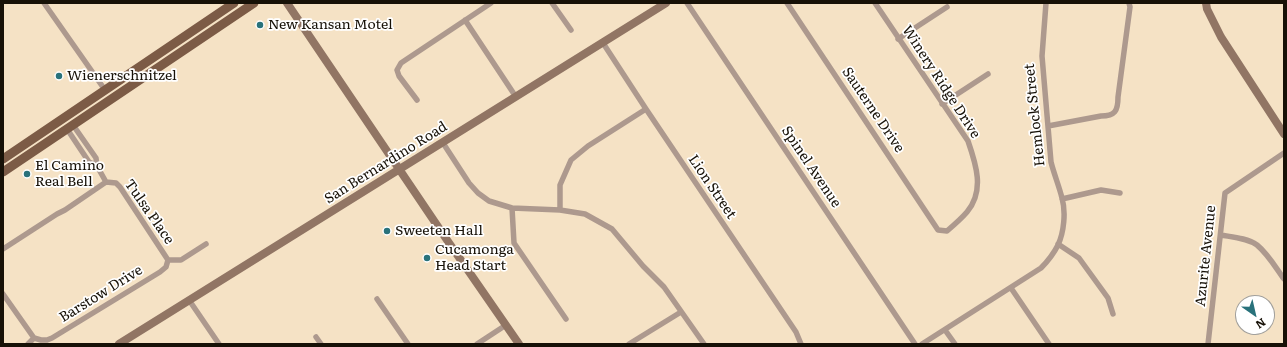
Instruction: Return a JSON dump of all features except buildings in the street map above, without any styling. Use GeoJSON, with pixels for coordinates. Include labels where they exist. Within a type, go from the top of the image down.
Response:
{"type":"FeatureCollection","features":[{"type":"Feature","properties":{"kind":"main road"},"geometry":{"type":"LineString","coordinates":[[3,159],[234,3]]}},
{"type":"Feature","properties":{"kind":"main road"},"geometry":{"type":"LineString","coordinates":[[3,172],[254,3]]}},
{"type":"Feature","properties":{"kind":"street"},"geometry":{"type":"LineString","coordinates":[[44,3],[105,90]]}},
{"type":"Feature","properties":{"kind":"street"},"geometry":{"type":"LineString","coordinates":[[287,3],[519,344]]}},
{"type":"Feature","properties":{"kind":"street"},"geometry":{"type":"LineString","coordinates":[[417,100],[397,70],[401,63],[491,3]]}},
{"type":"Feature","properties":{"kind":"street"},"geometry":{"type":"LineString","coordinates":[[552,3],[571,30]]}},
{"type":"Feature","properties":{"kind":"street","name":"San Bernardino Road"},"geometry":{"type":"LineString","coordinates":[[119,344],[666,3]]}},
{"type":"Feature","properties":{"kind":"street","name":"Spinel Avenue"},"geometry":{"type":"LineString","coordinates":[[687,3],[915,344]]}},
{"type":"Feature","properties":{"kind":"street","name":"Sauterne Drive"},"geometry":{"type":"LineString","coordinates":[[787,3],[938,230]]}},
{"type":"Feature","properties":{"kind":"street","name":"Winery Ridge Drive"},"geometry":{"type":"LineString","coordinates":[[875,3],[968,141],[974,159],[978,177],[976,196],[968,211],[946,231],[938,230]]}},
{"type":"Feature","properties":{"kind":"street","name":"Hemlock Street"},"geometry":{"type":"LineString","coordinates":[[922,344],[1041,268],[1050,258],[1058,244],[1063,224],[1064,211],[1051,162],[1042,56],[1046,3]]}},
{"type":"Feature","properties":{"kind":"street"},"geometry":{"type":"LineString","coordinates":[[1048,126],[1108,116],[1114,113],[1118,107],[1130,7],[1129,3]]}},
{"type":"Feature","properties":{"kind":"street"},"geometry":{"type":"LineString","coordinates":[[1206,3],[1207,9],[1221,38],[1284,134]]}},
{"type":"Feature","properties":{"kind":"street"},"geometry":{"type":"LineString","coordinates":[[898,39],[947,7]]}},
{"type":"Feature","properties":{"kind":"street"},"geometry":{"type":"LineString","coordinates":[[465,20],[516,97]]}},
{"type":"Feature","properties":{"kind":"street","name":"Lion Street"},"geometry":{"type":"LineString","coordinates":[[603,42],[646,110],[796,332],[801,344]]}},
{"type":"Feature","properties":{"kind":"street"},"geometry":{"type":"LineString","coordinates":[[942,104],[988,74]]}},
{"type":"Feature","properties":{"kind":"street"},"geometry":{"type":"LineString","coordinates":[[560,210],[560,185],[571,160],[588,146],[646,110]]}},
{"type":"Feature","properties":{"kind":"street"},"geometry":{"type":"LineString","coordinates":[[3,249],[106,182],[97,166],[96,158],[70,127]]}},
{"type":"Feature","properties":{"kind":"street"},"geometry":{"type":"LineString","coordinates":[[70,127],[89,162],[97,166]]}},
{"type":"Feature","properties":{"kind":"street"},"geometry":{"type":"LineString","coordinates":[[443,143],[469,183],[478,193],[489,201],[512,208],[560,210],[585,214],[612,229],[643,266],[664,286],[704,344]]}},
{"type":"Feature","properties":{"kind":"street"},"geometry":{"type":"LineString","coordinates":[[83,153],[90,149]]}},
{"type":"Feature","properties":{"kind":"street","name":"Azurite Avenue"},"geometry":{"type":"LineString","coordinates":[[1208,344],[1226,193],[1284,153]]}},
{"type":"Feature","properties":{"kind":"street","name":"Tulsa Place"},"geometry":{"type":"LineString","coordinates":[[106,182],[116,183],[120,188],[168,260]]}},
{"type":"Feature","properties":{"kind":"street"},"geometry":{"type":"LineString","coordinates":[[1062,199],[1101,190],[1120,193]]}},
{"type":"Feature","properties":{"kind":"street"},"geometry":{"type":"LineString","coordinates":[[512,208],[514,244],[566,319]]}},
{"type":"Feature","properties":{"kind":"street"},"geometry":{"type":"LineString","coordinates":[[1221,235],[1241,238],[1256,245],[1270,258],[1284,279]]}},
{"type":"Feature","properties":{"kind":"street"},"geometry":{"type":"LineString","coordinates":[[168,260],[181,260],[206,244]]}},
{"type":"Feature","properties":{"kind":"street"},"geometry":{"type":"LineString","coordinates":[[1058,244],[1079,258],[1108,298],[1113,314]]}},
{"type":"Feature","properties":{"kind":"street","name":"Barstow Drive"},"geometry":{"type":"LineString","coordinates":[[34,338],[41,340],[52,338],[160,272],[166,266],[168,260]]}},
{"type":"Feature","properties":{"kind":"street"},"geometry":{"type":"LineString","coordinates":[[1011,288],[1048,344]]}},
{"type":"Feature","properties":{"kind":"street"},"geometry":{"type":"LineString","coordinates":[[3,294],[34,338],[28,344]]}},
{"type":"Feature","properties":{"kind":"street"},"geometry":{"type":"LineString","coordinates":[[377,299],[408,344]]}},
{"type":"Feature","properties":{"kind":"street"},"geometry":{"type":"LineString","coordinates":[[189,300],[219,344]]}},
{"type":"Feature","properties":{"kind":"street"},"geometry":{"type":"LineString","coordinates":[[629,344],[681,312]]}},
{"type":"Feature","properties":{"kind":"street"},"geometry":{"type":"LineString","coordinates":[[477,344],[506,326]]}},
{"type":"Feature","properties":{"kind":"street"},"geometry":{"type":"LineString","coordinates":[[945,330],[955,344]]}},
{"type":"Feature","properties":{"kind":"street"},"geometry":{"type":"LineString","coordinates":[[316,337],[321,344]]}},
{"type":"Feature","properties":{"kind":"place","name":"New Kansan Motel"},"geometry":{"type":"Point","coordinates":[260,25]}},
{"type":"Feature","properties":{"kind":"place","name":"Wienerschnitzel"},"geometry":{"type":"Point","coordinates":[59,76]}},
{"type":"Feature","properties":{"kind":"place","name":"El Camino Real Bell"},"geometry":{"type":"Point","coordinates":[27,174]}},
{"type":"Feature","properties":{"kind":"place","name":"Sweeten Hall"},"geometry":{"type":"Point","coordinates":[387,231]}},
{"type":"Feature","properties":{"kind":"place","name":"Cucamonga Head Start"},"geometry":{"type":"Point","coordinates":[427,258]}}]}
